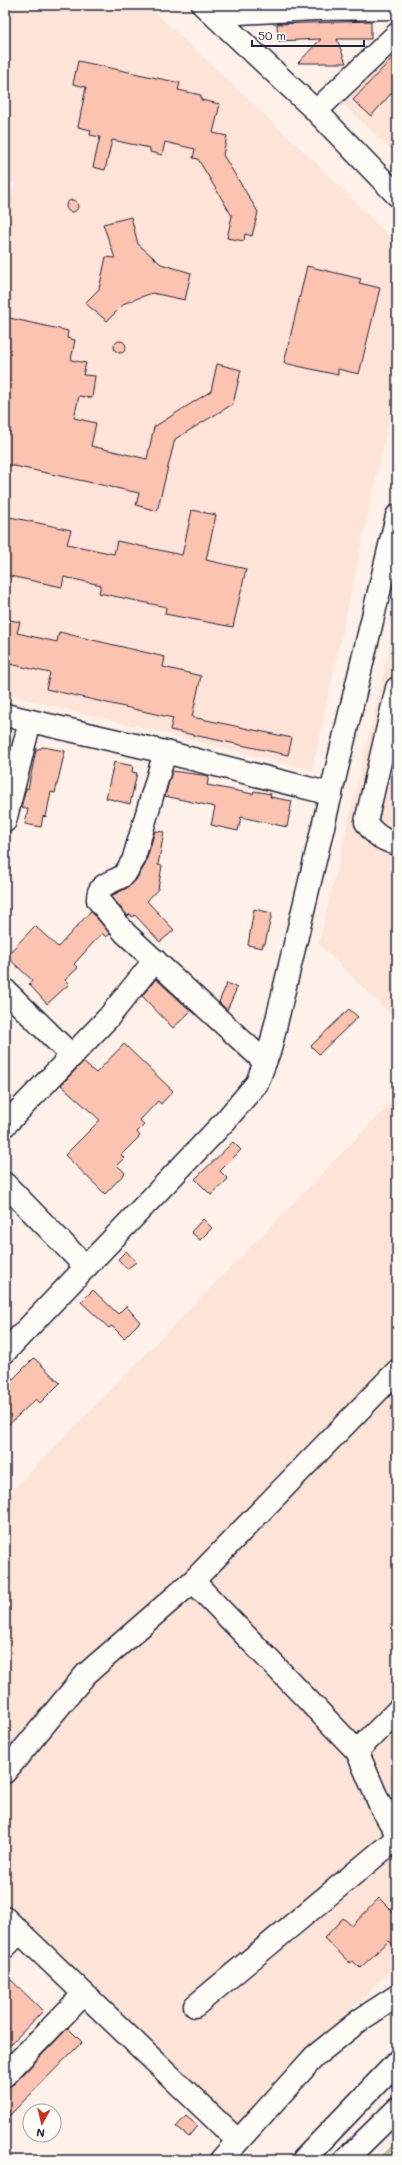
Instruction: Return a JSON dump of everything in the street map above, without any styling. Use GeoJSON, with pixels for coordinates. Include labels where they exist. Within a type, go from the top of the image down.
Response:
{"type":"FeatureCollection","features":[{"type":"Feature","properties":{"kind":"street"},"geometry":{"type":"LineString","coordinates":[[210,11],[240,13],[315,7],[397,8]]}},
{"type":"Feature","properties":{"kind":"street"},"geometry":{"type":"LineString","coordinates":[[210,11],[316,111],[397,195]]}},
{"type":"Feature","properties":{"kind":"street"},"geometry":{"type":"LineString","coordinates":[[316,111],[397,34]]}},
{"type":"Feature","properties":{"kind":"street"},"geometry":{"type":"LineString","coordinates":[[5,1352],[226,1120],[257,1083],[270,1049],[397,516]]}},
{"type":"Feature","properties":{"kind":"street"},"geometry":{"type":"LineString","coordinates":[[397,688],[366,822],[372,832],[382,840],[397,844]]}},
{"type":"Feature","properties":{"kind":"street"},"geometry":{"type":"LineString","coordinates":[[5,715],[165,752],[331,794]]}},
{"type":"Feature","properties":{"kind":"street"},"geometry":{"type":"LineString","coordinates":[[5,822],[30,721]]}},
{"type":"Feature","properties":{"kind":"street"},"geometry":{"type":"LineString","coordinates":[[165,752],[147,808],[133,861],[124,875],[108,882],[98,896],[98,900],[125,933],[265,1062]]}},
{"type":"Feature","properties":{"kind":"street"},"geometry":{"type":"LineString","coordinates":[[5,1125],[108,1018],[155,960]]}},
{"type":"Feature","properties":{"kind":"street"},"geometry":{"type":"LineString","coordinates":[[5,990],[72,1056]]}},
{"type":"Feature","properties":{"kind":"street"},"geometry":{"type":"LineString","coordinates":[[5,1184],[86,1266]]}},
{"type":"Feature","properties":{"kind":"street"},"geometry":{"type":"LineString","coordinates":[[5,1772],[86,1674],[193,1581],[397,1371]]}},
{"type":"Feature","properties":{"kind":"street"},"geometry":{"type":"LineString","coordinates":[[193,1581],[357,1751],[389,1812],[397,1834]]}},
{"type":"Feature","properties":{"kind":"street"},"geometry":{"type":"LineString","coordinates":[[357,1751],[397,1711]]}},
{"type":"Feature","properties":{"kind":"street"},"geometry":{"type":"LineString","coordinates":[[195,2006],[397,1838]]}},
{"type":"Feature","properties":{"kind":"street"},"geometry":{"type":"LineString","coordinates":[[10,1932],[84,1994],[238,2141]]}},
{"type":"Feature","properties":{"kind":"street"},"geometry":{"type":"LineString","coordinates":[[5,2075],[84,1994]]}},
{"type":"Feature","properties":{"kind":"street"},"geometry":{"type":"LineString","coordinates":[[221,2160],[315,2056],[355,2024],[397,1996]]}},
{"type":"Feature","properties":{"kind":"street"},"geometry":{"type":"LineString","coordinates":[[303,2160],[397,2062]]}},
{"type":"Feature","properties":{"kind":"street"},"geometry":{"type":"LineString","coordinates":[[345,2160],[397,2109]]}},
{"type":"Feature","properties":{"kind":"shaded area"},"geometry":{"type":"Polygon","coordinates":[[[5,5],[147,5],[313,160],[397,244],[397,382],[312,770],[5,694],[5,218],[15,184],[5,175],[5,5]]]}},
{"type":"Feature","properties":{"kind":"shaded area"},"geometry":{"type":"Polygon","coordinates":[[[397,42],[397,155],[340,101],[397,42]]]}},
{"type":"Feature","properties":{"kind":"shaded area"},"geometry":{"type":"Polygon","coordinates":[[[397,618],[397,1021],[319,944],[397,618]]]}},
{"type":"Feature","properties":{"kind":"shaded area"},"geometry":{"type":"Polygon","coordinates":[[[397,1097],[397,1963],[233,2131],[5,1903],[5,1498],[397,1097]]]}},
{"type":"Feature","properties":{"kind":"green space"},"geometry":{"type":"Polygon","coordinates":[[[397,2141],[397,2160],[379,2160],[397,2141]]]}},
{"type":"Feature","properties":{"kind":"building"},"geometry":{"type":"Polygon","coordinates":[[[371,21],[371,39],[337,39],[346,63],[298,63],[321,39],[278,41],[277,24],[371,21]]]}},
{"type":"Feature","properties":{"kind":"building"},"geometry":{"type":"Polygon","coordinates":[[[397,53],[397,87],[371,116],[353,100],[397,53]]]}},
{"type":"Feature","properties":{"kind":"building"},"geometry":{"type":"Polygon","coordinates":[[[78,61],[180,83],[178,90],[201,95],[201,100],[220,104],[213,133],[227,136],[223,155],[258,212],[252,236],[245,234],[244,241],[227,238],[232,216],[198,159],[193,158],[195,149],[165,142],[162,155],[150,152],[150,148],[112,140],[105,170],[93,167],[100,137],[90,135],[91,130],[78,127],[86,87],[73,84],[78,61]]]}},
{"type":"Feature","properties":{"kind":"building"},"geometry":{"type":"Polygon","coordinates":[[[70,200],[74,200],[78,206],[74,212],[70,212],[66,208],[66,204],[70,200]]]}},
{"type":"Feature","properties":{"kind":"building"},"geometry":{"type":"Polygon","coordinates":[[[131,217],[138,244],[161,264],[191,273],[185,300],[152,293],[125,303],[107,321],[85,303],[99,289],[106,257],[115,258],[103,224],[131,217]]]}},
{"type":"Feature","properties":{"kind":"building"},"geometry":{"type":"Polygon","coordinates":[[[307,266],[361,279],[359,283],[380,288],[359,374],[338,369],[338,375],[284,363],[307,266]]]}},
{"type":"Feature","properties":{"kind":"building"},"geometry":{"type":"Polygon","coordinates":[[[5,317],[68,331],[67,338],[75,340],[71,360],[86,363],[83,375],[95,376],[92,398],[79,396],[74,418],[96,423],[91,446],[147,459],[154,427],[211,391],[217,364],[241,370],[233,404],[175,439],[157,511],[136,505],[139,493],[5,464],[5,317]]]}},
{"type":"Feature","properties":{"kind":"building"},"geometry":{"type":"Polygon","coordinates":[[[118,341],[122,341],[126,347],[122,353],[118,353],[114,349],[114,345],[118,341]]]}},
{"type":"Feature","properties":{"kind":"building"},"geometry":{"type":"Polygon","coordinates":[[[192,510],[216,515],[206,560],[246,569],[233,627],[165,614],[166,607],[99,593],[101,585],[64,577],[62,587],[5,575],[5,516],[71,530],[67,544],[114,554],[117,541],[182,555],[192,510]]]}},
{"type":"Feature","properties":{"kind":"building"},"geometry":{"type":"Polygon","coordinates":[[[5,619],[20,622],[17,633],[57,642],[59,632],[165,657],[163,667],[201,676],[192,717],[292,738],[288,755],[170,730],[173,718],[46,689],[50,673],[5,664],[5,619]]]}},
{"type":"Feature","properties":{"kind":"building"},"geometry":{"type":"Polygon","coordinates":[[[43,747],[65,751],[55,793],[51,792],[46,817],[43,816],[41,827],[25,824],[28,809],[21,807],[26,788],[28,789],[36,750],[43,747]]]}},
{"type":"Feature","properties":{"kind":"building"},"geometry":{"type":"Polygon","coordinates":[[[114,762],[133,766],[132,772],[137,773],[130,804],[106,798],[114,762]]]}},
{"type":"Feature","properties":{"kind":"building"},"geometry":{"type":"Polygon","coordinates":[[[172,771],[209,776],[207,785],[253,794],[254,791],[271,794],[270,797],[292,801],[287,827],[241,817],[238,831],[211,825],[215,807],[165,796],[172,771]]]}},
{"type":"Feature","properties":{"kind":"building"},"geometry":{"type":"Polygon","coordinates":[[[155,831],[164,832],[158,865],[162,866],[158,889],[147,901],[174,930],[160,942],[135,915],[132,917],[130,914],[128,916],[111,896],[127,888],[136,880],[145,865],[155,831]]]}},
{"type":"Feature","properties":{"kind":"building"},"geometry":{"type":"Polygon","coordinates":[[[254,909],[272,913],[265,944],[263,944],[262,948],[248,945],[254,909]]]}},
{"type":"Feature","properties":{"kind":"building"},"geometry":{"type":"Polygon","coordinates":[[[91,911],[110,934],[106,937],[102,933],[74,964],[78,968],[65,980],[69,984],[47,1004],[29,984],[32,980],[6,956],[35,926],[58,947],[91,911]]]}},
{"type":"Feature","properties":{"kind":"building"},"geometry":{"type":"Polygon","coordinates":[[[156,979],[191,1011],[173,1028],[142,996],[156,979]]]}},
{"type":"Feature","properties":{"kind":"building"},"geometry":{"type":"Polygon","coordinates":[[[227,983],[237,988],[227,1010],[219,1002],[227,983]]]}},
{"type":"Feature","properties":{"kind":"building"},"geometry":{"type":"Polygon","coordinates":[[[349,1009],[358,1017],[319,1054],[311,1046],[349,1009]]]}},
{"type":"Feature","properties":{"kind":"building"},"geometry":{"type":"Polygon","coordinates":[[[124,1044],[173,1091],[161,1104],[158,1101],[140,1120],[144,1125],[137,1132],[140,1136],[121,1155],[124,1158],[117,1165],[125,1173],[105,1194],[65,1155],[100,1120],[61,1085],[83,1062],[96,1073],[124,1044]]]}},
{"type":"Feature","properties":{"kind":"building"},"geometry":{"type":"Polygon","coordinates":[[[233,1142],[241,1150],[220,1171],[228,1179],[211,1195],[195,1179],[233,1142]]]}},
{"type":"Feature","properties":{"kind":"building"},"geometry":{"type":"Polygon","coordinates":[[[203,1219],[212,1228],[200,1240],[191,1232],[203,1219]]]}},
{"type":"Feature","properties":{"kind":"building"},"geometry":{"type":"Polygon","coordinates":[[[126,1251],[136,1262],[127,1269],[118,1259],[126,1251]]]}},
{"type":"Feature","properties":{"kind":"building"},"geometry":{"type":"Polygon","coordinates":[[[93,1290],[118,1314],[126,1306],[140,1322],[124,1338],[112,1326],[109,1328],[81,1302],[93,1290]]]}},
{"type":"Feature","properties":{"kind":"building"},"geometry":{"type":"Polygon","coordinates":[[[34,1358],[60,1383],[40,1403],[36,1399],[5,1428],[5,1372],[13,1379],[34,1358]]]}},
{"type":"Feature","properties":{"kind":"building"},"geometry":{"type":"Polygon","coordinates":[[[379,1898],[397,1916],[397,1949],[389,1941],[360,1968],[353,1961],[350,1963],[324,1938],[343,1918],[352,1926],[379,1898]]]}},
{"type":"Feature","properties":{"kind":"building"},"geometry":{"type":"Polygon","coordinates":[[[5,1974],[43,2011],[5,2050],[5,1974]]]}},
{"type":"Feature","properties":{"kind":"building"},"geometry":{"type":"Polygon","coordinates":[[[68,2028],[82,2042],[5,2120],[5,2087],[14,2084],[68,2028]]]}},
{"type":"Feature","properties":{"kind":"building"},"geometry":{"type":"Polygon","coordinates":[[[186,2116],[198,2126],[189,2137],[176,2127],[186,2116]]]}}]}
